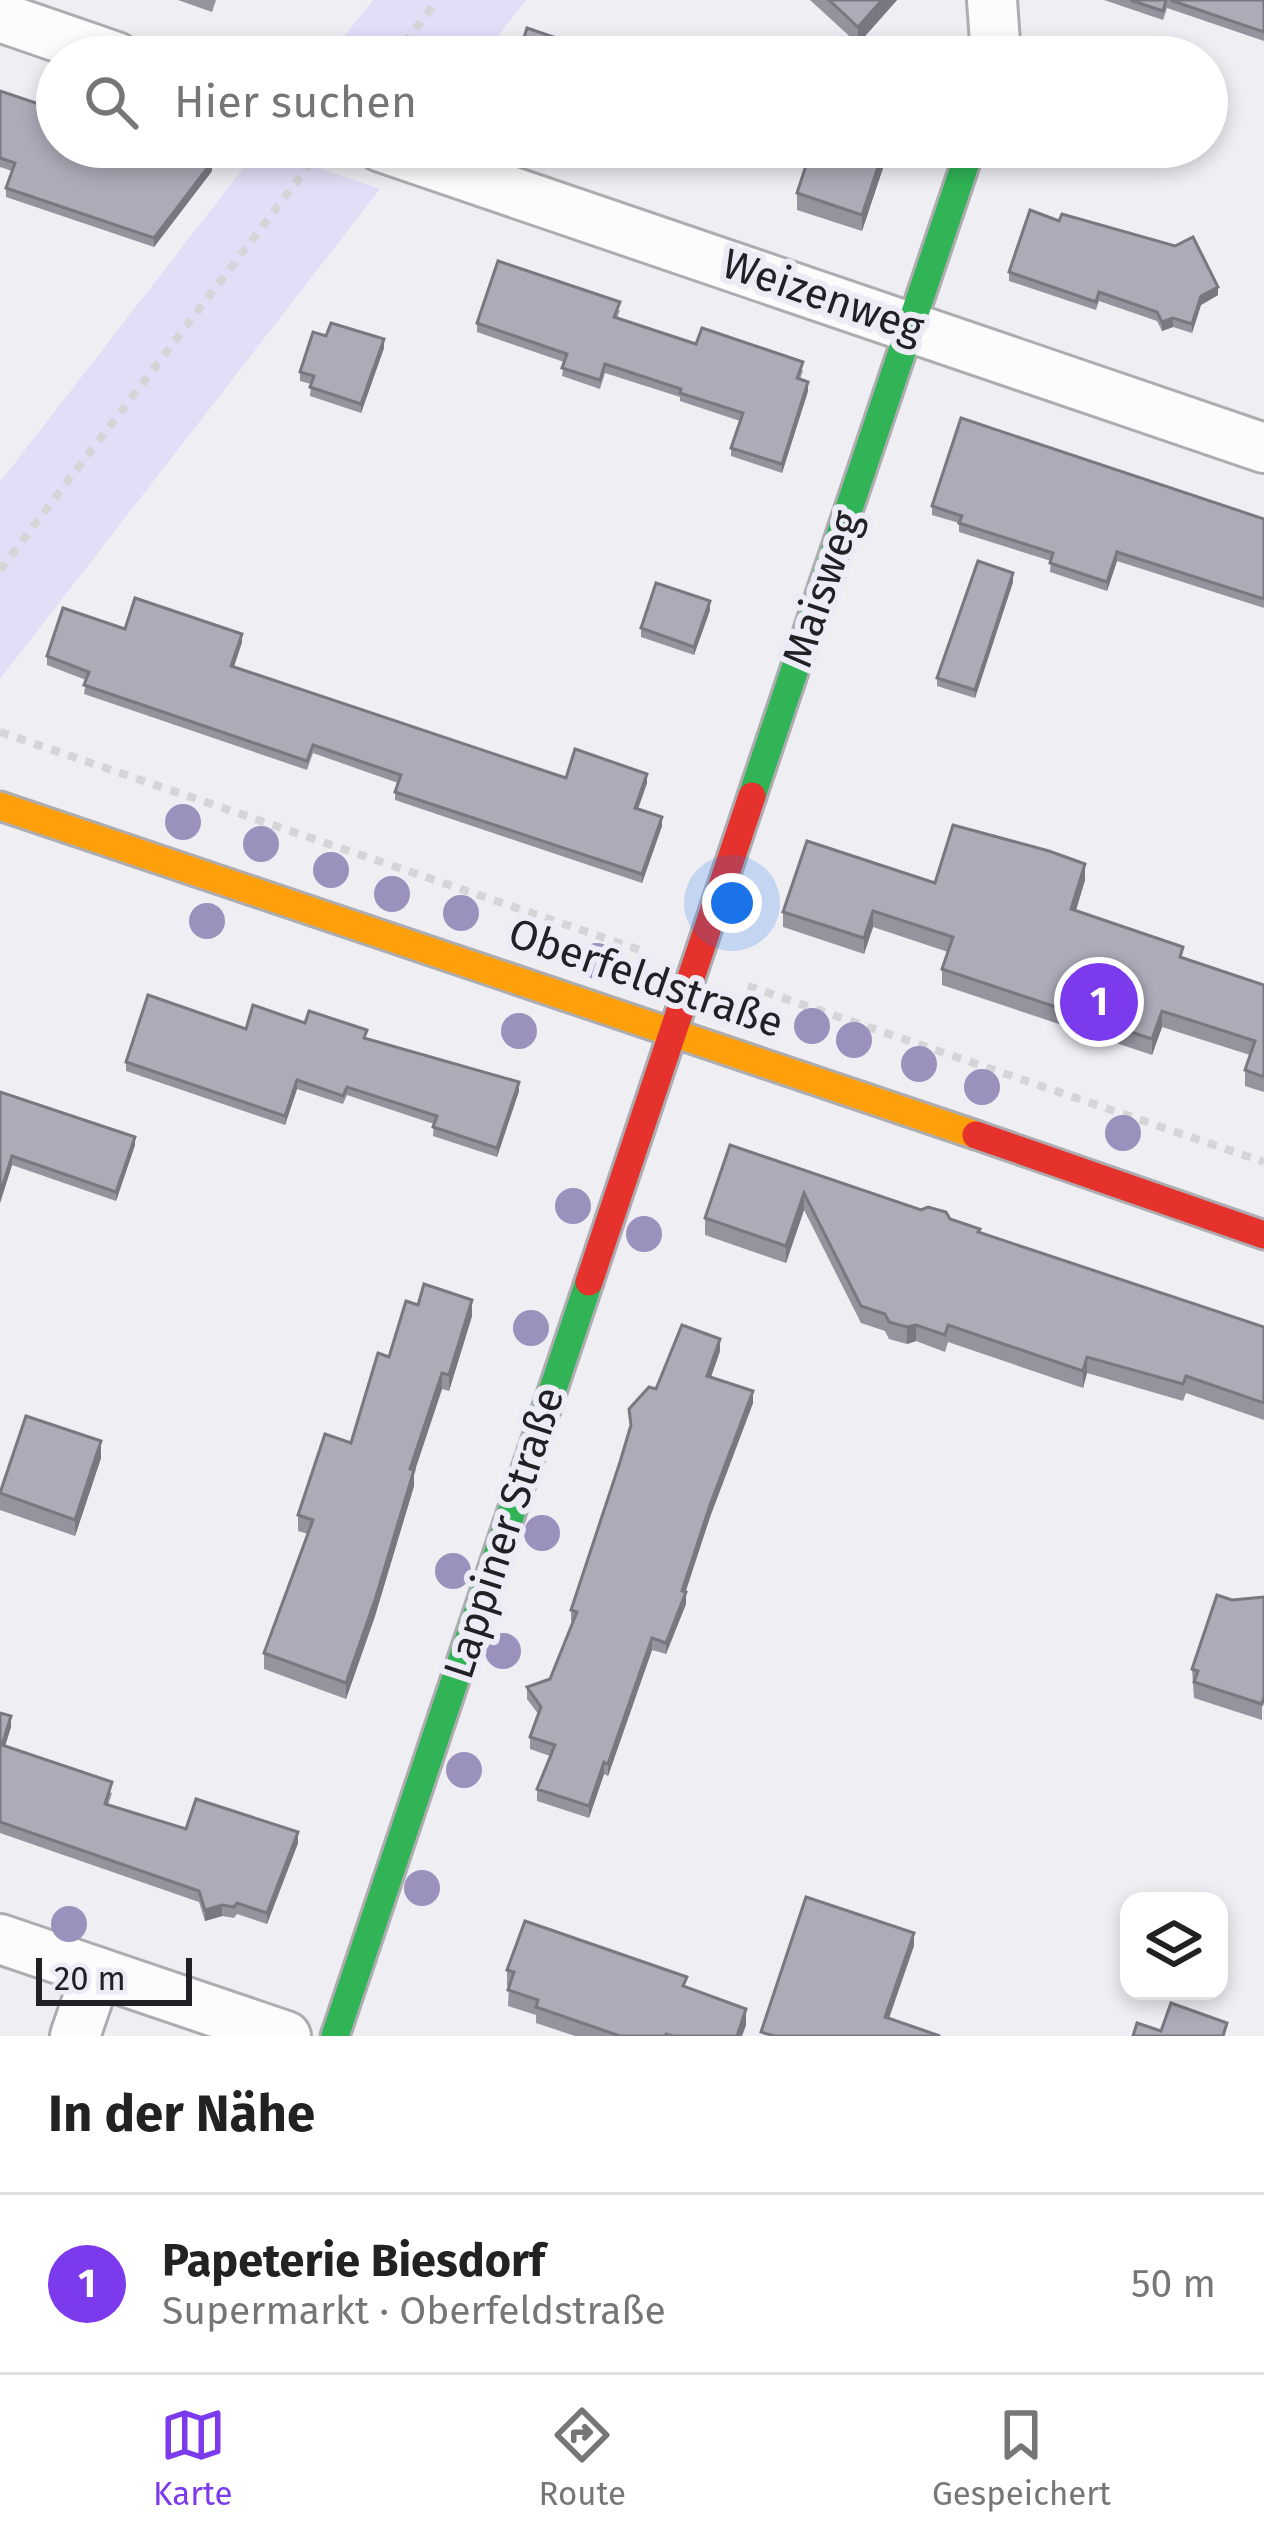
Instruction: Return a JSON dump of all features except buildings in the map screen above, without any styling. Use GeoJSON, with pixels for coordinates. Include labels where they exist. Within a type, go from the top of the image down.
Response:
{"type":"FeatureCollection","features":[{"type":"Feature","properties":{"kind":"street"},"geometry":{"type":"LineString","coordinates":[[992,0],[995,36]]}},
{"type":"Feature","properties":{"kind":"street"},"geometry":{"type":"LineString","coordinates":[[0,17],[55,36]]}},
{"type":"Feature","properties":{"kind":"street","name":"Weizenweg"},"geometry":{"type":"LineString","coordinates":[[444,168],[1264,448]]}},
{"type":"Feature","properties":{"kind":"street","name":"Maisweg"},"geometry":{"type":"LineString","coordinates":[[672,1030],[964,168]]}},
{"type":"Feature","properties":{"kind":"street","name":"Oberfeldstraße"},"geometry":{"type":"LineString","coordinates":[[0,806],[672,1030],[1264,1235]]}},
{"type":"Feature","properties":{"kind":"street","name":"Lappiner Straße"},"geometry":{"type":"LineString","coordinates":[[335,2036],[672,1030]]}},
{"type":"Feature","properties":{"kind":"street"},"geometry":{"type":"LineString","coordinates":[[0,1939],[286,2036]]}},
{"type":"Feature","properties":{"kind":"street"},"geometry":{"type":"LineString","coordinates":[[75,2036],[97,1972]]}},
{"type":"Feature","properties":{"kind":"path"},"geometry":{"type":"LineString","coordinates":[[410,36],[438,0]]}},
{"type":"Feature","properties":{"kind":"path"},"geometry":{"type":"LineString","coordinates":[[0,570],[307,168]]}},
{"type":"Feature","properties":{"kind":"path"},"geometry":{"type":"LineString","coordinates":[[0,732],[1264,1162]]}},
{"type":"Feature","properties":{"kind":"shaded area"},"geometry":{"type":"Polygon","coordinates":[[[373,0],[526,0],[498,36],[345,36],[373,0]]]}},
{"type":"Feature","properties":{"kind":"shaded area"},"geometry":{"type":"Polygon","coordinates":[[[243,168],[318,168],[380,189],[0,679],[0,482],[243,168]]]}},
{"type":"Feature","properties":{"kind":"traffic: fast"},"geometry":{"type":"LineString","coordinates":[[752,796],[964,168]]}},
{"type":"Feature","properties":{"kind":"traffic: fast"},"geometry":{"type":"LineString","coordinates":[[335,2036],[589,1282]]}},
{"type":"Feature","properties":{"kind":"traffic: slow"},"geometry":{"type":"LineString","coordinates":[[0,806],[976,1135]]}},
{"type":"Feature","properties":{"kind":"traffic: jam"},"geometry":{"type":"LineString","coordinates":[[589,1282],[752,796]]}},
{"type":"Feature","properties":{"kind":"traffic: jam"},"geometry":{"type":"LineString","coordinates":[[976,1135],[1264,1235]]}},
{"type":"Feature","properties":{"kind":"place","name":"Papeterie Biesdorf"},"geometry":{"type":"Point","coordinates":[1099,1002]}}]}
